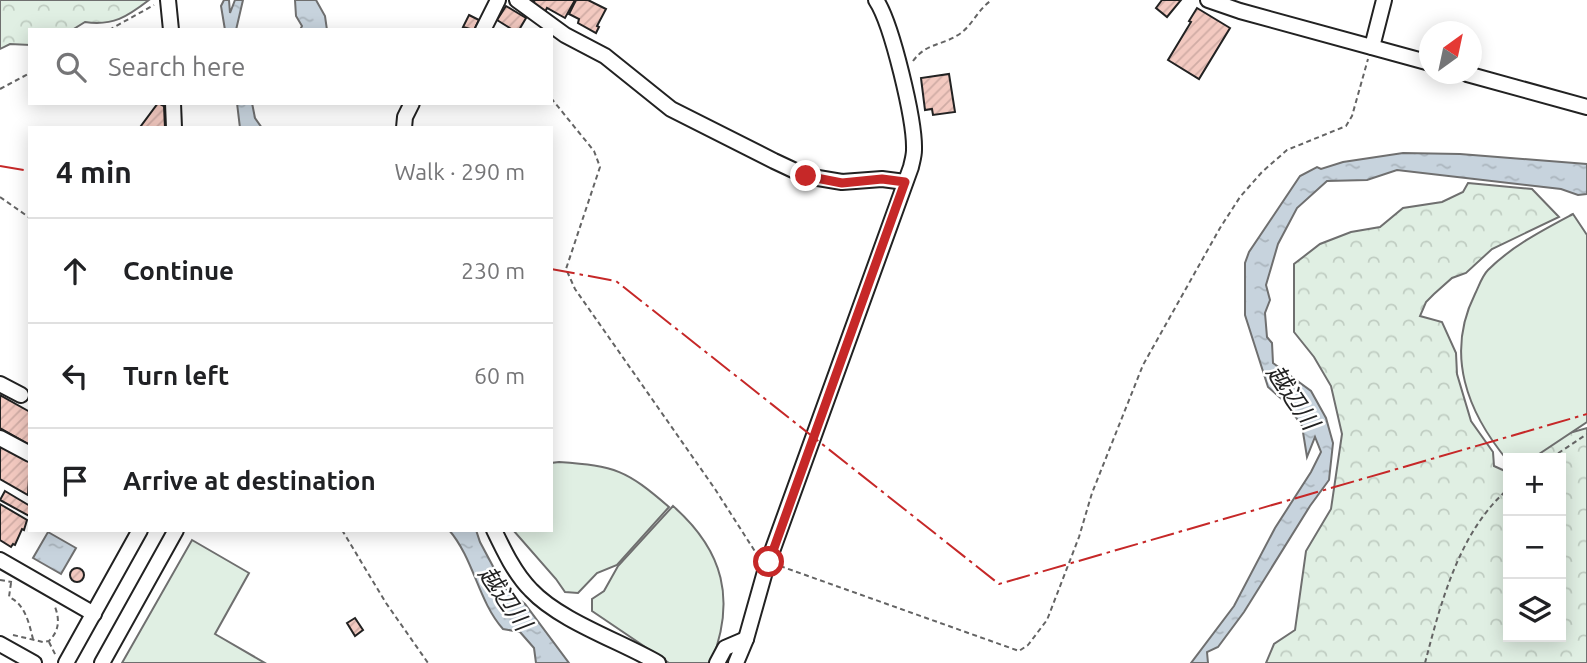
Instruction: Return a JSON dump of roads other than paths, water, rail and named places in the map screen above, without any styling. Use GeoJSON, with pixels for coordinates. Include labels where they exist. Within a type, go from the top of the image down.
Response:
{"type":"FeatureCollection","features":[{"type":"Feature","properties":{"kind":"street"},"geometry":{"type":"LineString","coordinates":[[168,0],[170,28]]}},
{"type":"Feature","properties":{"kind":"street"},"geometry":{"type":"LineString","coordinates":[[484,28],[498,0]]}},
{"type":"Feature","properties":{"kind":"street"},"geometry":{"type":"LineString","coordinates":[[517,0],[565,35],[605,55],[671,109],[774,161],[806,176],[842,183],[882,179],[905,182]]}},
{"type":"Feature","properties":{"kind":"street"},"geometry":{"type":"LineString","coordinates":[[736,663],[914,152],[910,115],[891,38],[876,0]]}},
{"type":"Feature","properties":{"kind":"street"},"geometry":{"type":"LineString","coordinates":[[1208,0],[1419,60]]}},
{"type":"Feature","properties":{"kind":"street"},"geometry":{"type":"LineString","coordinates":[[1372,47],[1384,0]]}},
{"type":"Feature","properties":{"kind":"street"},"geometry":{"type":"LineString","coordinates":[[1482,78],[1587,107]]}},
{"type":"Feature","properties":{"kind":"street"},"geometry":{"type":"LineString","coordinates":[[173,105],[174,126]]}},
{"type":"Feature","properties":{"kind":"street"},"geometry":{"type":"LineString","coordinates":[[404,126],[411,105]]}},
{"type":"Feature","properties":{"kind":"street"},"geometry":{"type":"LineString","coordinates":[[0,384],[21,395]]}},
{"type":"Feature","properties":{"kind":"street"},"geometry":{"type":"LineString","coordinates":[[0,438],[28,453]]}},
{"type":"Feature","properties":{"kind":"street"},"geometry":{"type":"LineString","coordinates":[[60,660],[94,614],[139,532]]}},
{"type":"Feature","properties":{"kind":"street"},"geometry":{"type":"LineString","coordinates":[[102,663],[175,532]]}},
{"type":"Feature","properties":{"kind":"street"},"geometry":{"type":"LineString","coordinates":[[495,532],[506,556],[531,591],[565,615],[658,663]]}},
{"type":"Feature","properties":{"kind":"street"},"geometry":{"type":"LineString","coordinates":[[0,560],[94,614]]}},
{"type":"Feature","properties":{"kind":"street"},"geometry":{"type":"LineString","coordinates":[[4,638],[34,663]]}},
{"type":"Feature","properties":{"kind":"street"},"geometry":{"type":"LineString","coordinates":[[717,663],[725,648],[746,639]]}},
{"type":"Feature","properties":{"kind":"water"},"geometry":{"type":"Polygon","coordinates":[[[224,0],[229,0],[230,13],[235,0],[243,0],[236,28],[225,28],[221,6],[224,0]]]}},
{"type":"Feature","properties":{"kind":"water"},"geometry":{"type":"Polygon","coordinates":[[[295,0],[316,0],[325,16],[327,28],[301,28],[296,16],[295,0]]]}},
{"type":"Feature","properties":{"kind":"water"},"geometry":{"type":"Polygon","coordinates":[[[237,105],[252,105],[255,118],[261,126],[240,126],[237,105]]]}},
{"type":"Feature","properties":{"kind":"water","name":"越辺川"},"geometry":{"type":"Polygon","coordinates":[[[1403,153],[1460,154],[1587,164],[1587,194],[1578,195],[1561,189],[1397,170],[1367,180],[1327,181],[1297,208],[1278,244],[1266,285],[1270,300],[1265,313],[1267,337],[1272,343],[1273,363],[1311,391],[1326,418],[1333,443],[1329,480],[1244,612],[1218,647],[1207,652],[1208,663],[1191,663],[1234,606],[1275,528],[1321,452],[1315,437],[1307,457],[1302,426],[1285,402],[1268,387],[1245,315],[1245,263],[1249,252],[1300,176],[1317,167],[1321,169],[1343,162],[1403,153]]]}},
{"type":"Feature","properties":{"kind":"water"},"geometry":{"type":"Polygon","coordinates":[[[48,532],[76,548],[61,574],[33,558],[48,532]]]}},
{"type":"Feature","properties":{"kind":"water","name":"越辺川"},"geometry":{"type":"Polygon","coordinates":[[[450,532],[477,532],[504,587],[525,604],[569,663],[536,663],[534,648],[520,632],[503,629],[488,606],[450,532]]]}}]}
